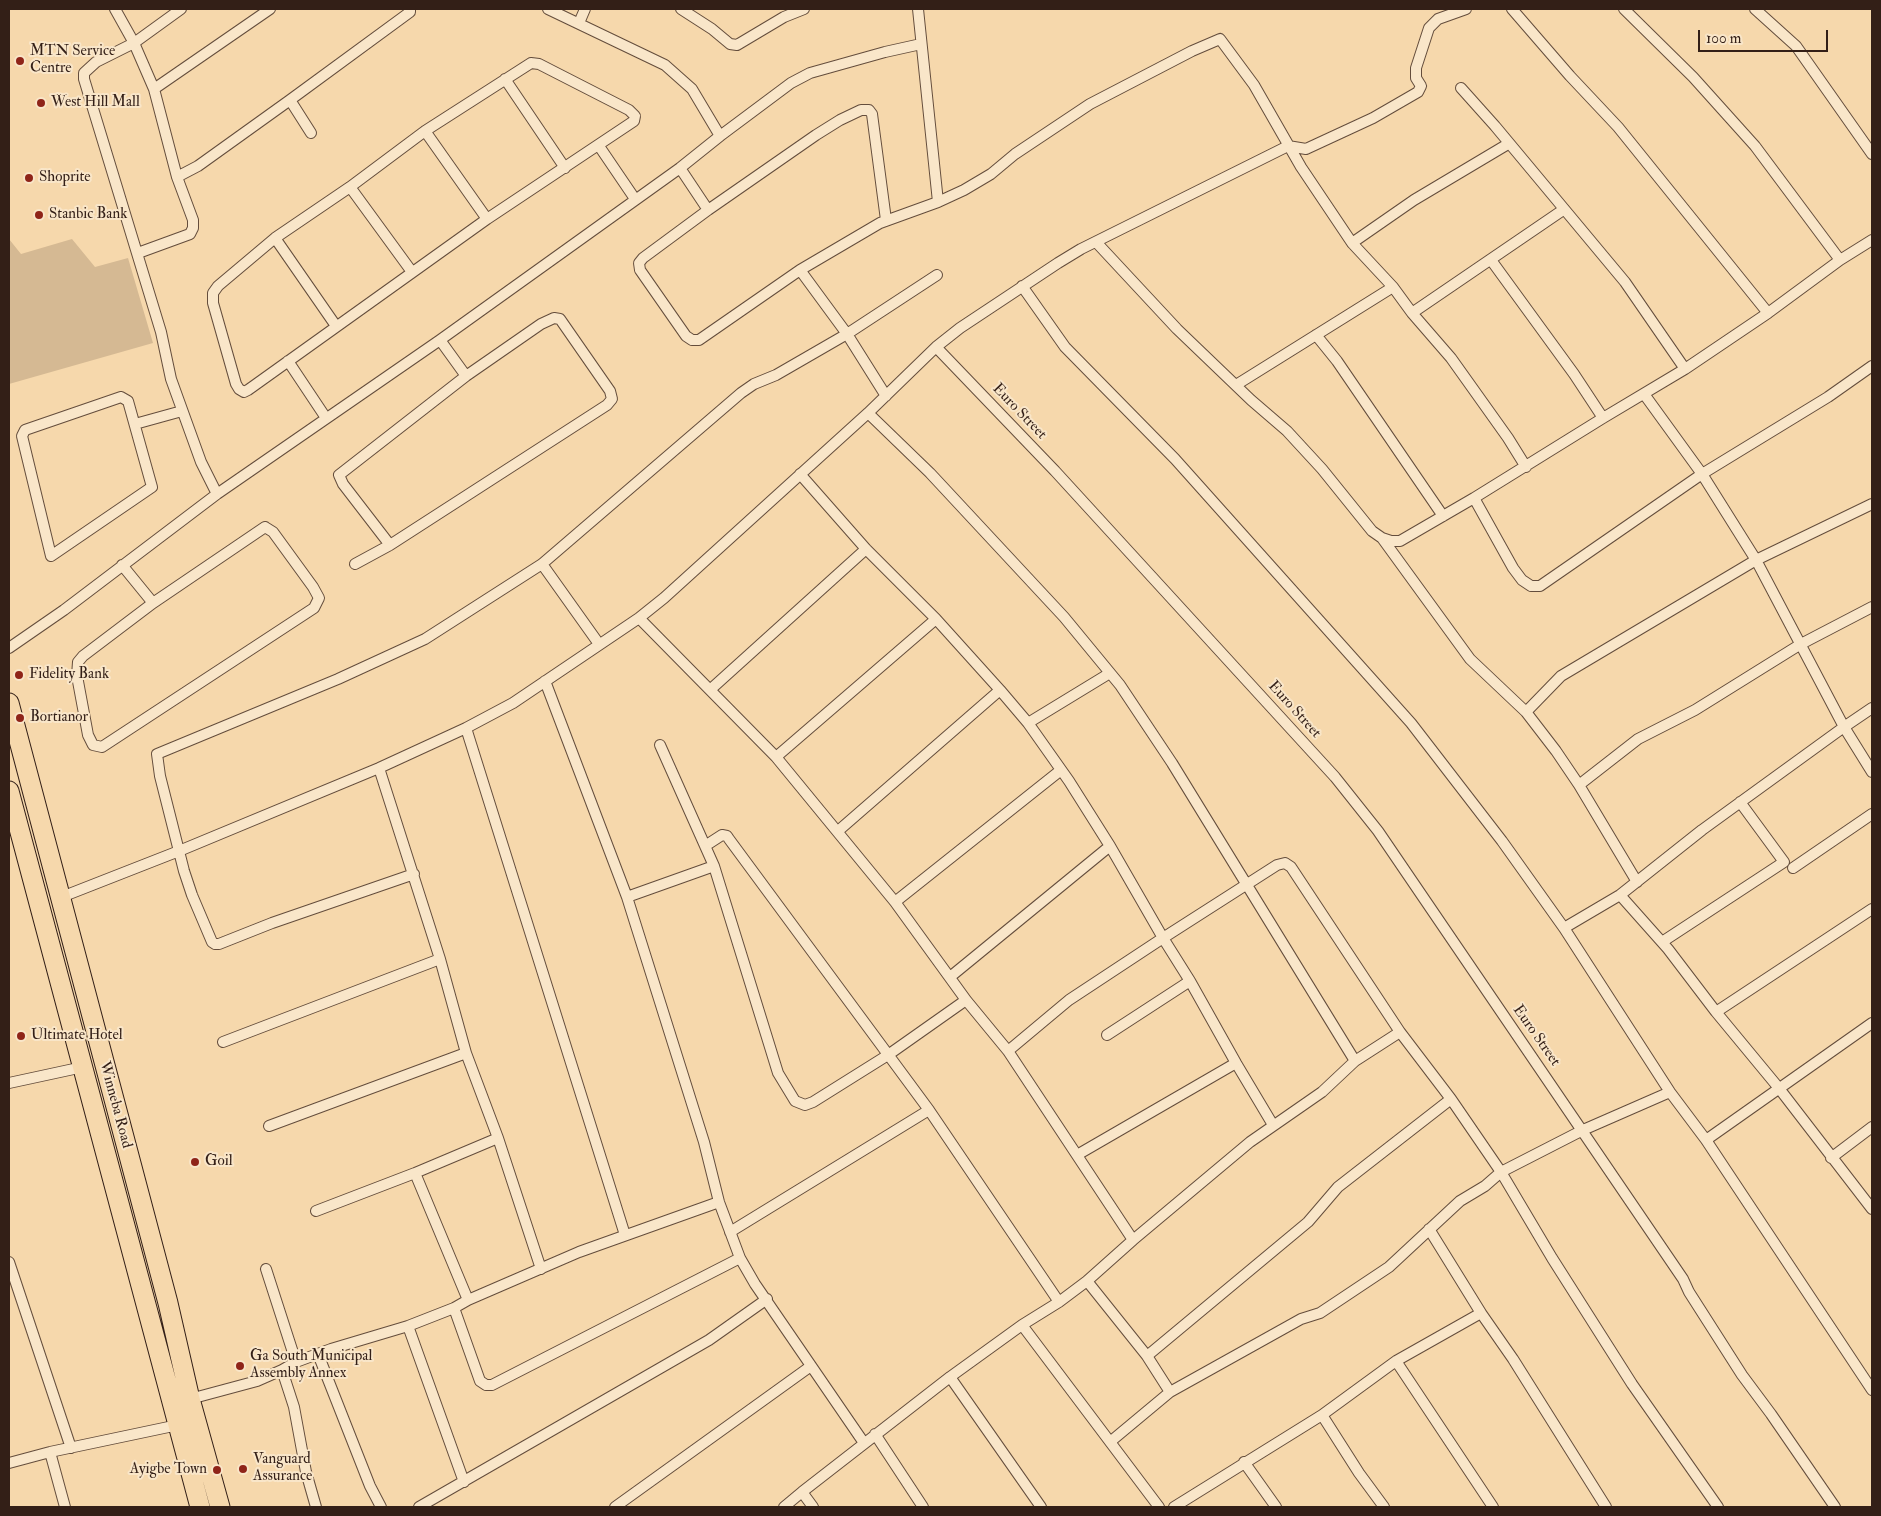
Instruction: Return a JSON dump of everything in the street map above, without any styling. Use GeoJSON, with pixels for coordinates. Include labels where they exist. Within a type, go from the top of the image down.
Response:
{"type":"FeatureCollection","features":[{"type":"Feature","properties":{"kind":"highway","name":"Winneba Road"},"geometry":{"type":"LineString","coordinates":[[9,703],[59,898],[168,1303],[190,1399],[220,1507]]}},
{"type":"Feature","properties":{"kind":"highway","name":"Winneba Road"},"geometry":{"type":"LineString","coordinates":[[9,791],[200,1507]]}},
{"type":"Feature","properties":{"kind":"highway"},"geometry":{"type":"LineString","coordinates":[[76,1045],[85,1060],[91,1063],[104,1060]]}},
{"type":"Feature","properties":{"kind":"highway"},"geometry":{"type":"LineString","coordinates":[[147,1307],[168,1303]]}},
{"type":"Feature","properties":{"kind":"street"},"geometry":{"type":"LineString","coordinates":[[115,9],[134,43],[154,89],[177,177],[193,220],[190,234],[138,253]]}},
{"type":"Feature","properties":{"kind":"street"},"geometry":{"type":"LineString","coordinates":[[180,9],[134,43],[96,62],[84,73],[161,332],[171,379],[201,462],[217,494]]}},
{"type":"Feature","properties":{"kind":"street"},"geometry":{"type":"LineString","coordinates":[[154,89],[270,9]]}},
{"type":"Feature","properties":{"kind":"street"},"geometry":{"type":"LineString","coordinates":[[177,177],[198,166],[290,100],[410,12],[410,9]]}},
{"type":"Feature","properties":{"kind":"street"},"geometry":{"type":"LineString","coordinates":[[548,9],[665,65],[692,89],[720,136]]}},
{"type":"Feature","properties":{"kind":"street"},"geometry":{"type":"LineString","coordinates":[[579,23],[585,9]]}},
{"type":"Feature","properties":{"kind":"street"},"geometry":{"type":"LineString","coordinates":[[681,9],[712,29],[730,44],[737,45],[784,17],[804,9]]}},
{"type":"Feature","properties":{"kind":"street"},"geometry":{"type":"LineString","coordinates":[[918,9],[938,202]]}},
{"type":"Feature","properties":{"kind":"street"},"geometry":{"type":"LineString","coordinates":[[59,898],[380,768],[466,728],[513,703],[639,618],[664,598],[868,413],[936,347],[960,328],[1058,263],[1096,242],[1288,146],[1306,149],[1373,118],[1418,92],[1421,86],[1416,78],[1416,68],[1429,28],[1438,19],[1466,9]]}},
{"type":"Feature","properties":{"kind":"street"},"geometry":{"type":"LineString","coordinates":[[1512,9],[1618,128],[1768,313]]}},
{"type":"Feature","properties":{"kind":"street"},"geometry":{"type":"LineString","coordinates":[[1624,9],[1694,77],[1754,146],[1840,260]]}},
{"type":"Feature","properties":{"kind":"street"},"geometry":{"type":"LineString","coordinates":[[1755,9],[1796,46],[1872,154]]}},
{"type":"Feature","properties":{"kind":"street"},"geometry":{"type":"LineString","coordinates":[[886,220],[872,114],[869,110],[861,110],[840,120],[708,210],[643,258],[639,263],[640,270],[686,336],[692,340],[698,340],[800,270],[886,220],[938,202],[964,190],[991,174],[1015,154],[1090,104],[1192,51],[1220,39],[1254,85],[1288,146],[1352,243],[1393,287],[1412,313],[1451,358],[1508,438],[1526,467]]}},
{"type":"Feature","properties":{"kind":"street"},"geometry":{"type":"LineString","coordinates":[[9,648],[64,610],[217,494],[440,340],[680,168],[791,83],[810,73],[921,44]]}},
{"type":"Feature","properties":{"kind":"street"},"geometry":{"type":"LineString","coordinates":[[531,64],[540,64],[629,110],[635,116],[634,121],[599,146],[412,272],[248,390],[244,392],[239,389],[213,303],[213,293],[218,286],[276,238],[350,187],[425,131],[504,79],[531,64]]}},
{"type":"Feature","properties":{"kind":"street"},"geometry":{"type":"LineString","coordinates":[[504,79],[565,168]]}},
{"type":"Feature","properties":{"kind":"street"},"geometry":{"type":"LineString","coordinates":[[1461,88],[1625,282],[1685,369]]}},
{"type":"Feature","properties":{"kind":"street"},"geometry":{"type":"LineString","coordinates":[[290,100],[311,133]]}},
{"type":"Feature","properties":{"kind":"street"},"geometry":{"type":"LineString","coordinates":[[425,131],[487,220]]}},
{"type":"Feature","properties":{"kind":"street"},"geometry":{"type":"LineString","coordinates":[[1352,243],[1414,200],[1508,144]]}},
{"type":"Feature","properties":{"kind":"street"},"geometry":{"type":"LineString","coordinates":[[599,146],[635,199]]}},
{"type":"Feature","properties":{"kind":"street"},"geometry":{"type":"LineString","coordinates":[[680,168],[708,210]]}},
{"type":"Feature","properties":{"kind":"street"},"geometry":{"type":"LineString","coordinates":[[350,187],[412,272]]}},
{"type":"Feature","properties":{"kind":"street"},"geometry":{"type":"LineString","coordinates":[[1412,313],[1564,210]]}},
{"type":"Feature","properties":{"kind":"street"},"geometry":{"type":"LineString","coordinates":[[276,238],[336,326]]}},
{"type":"Feature","properties":{"kind":"street"},"geometry":{"type":"LineString","coordinates":[[1096,242],[1177,329],[1236,386],[1287,431],[1322,469],[1372,531],[1382,538],[1400,541],[1526,467],[1685,369],[1768,313],[1840,260],[1872,240]]}},
{"type":"Feature","properties":{"kind":"street"},"geometry":{"type":"LineString","coordinates":[[1491,260],[1574,374],[1603,418]]}},
{"type":"Feature","properties":{"kind":"street"},"geometry":{"type":"LineString","coordinates":[[800,270],[847,334],[886,396]]}},
{"type":"Feature","properties":{"kind":"street"},"geometry":{"type":"LineString","coordinates":[[414,874],[272,923],[219,944],[214,944],[192,895],[160,776],[157,754],[338,680],[419,642],[542,564],[741,393],[754,384],[776,375],[847,334],[937,275]]}},
{"type":"Feature","properties":{"kind":"street"},"geometry":{"type":"LineString","coordinates":[[1022,286],[1065,347],[1174,459],[1411,723],[1502,841],[1564,928],[1670,1092],[1706,1140],[1872,1390]]}},
{"type":"Feature","properties":{"kind":"street"},"geometry":{"type":"LineString","coordinates":[[1236,386],[1393,287]]}},
{"type":"Feature","properties":{"kind":"street"},"geometry":{"type":"LineString","coordinates":[[355,564],[390,546],[607,405],[612,399],[610,391],[560,319],[554,318],[541,324],[466,376],[339,475],[343,484],[390,546]]}},
{"type":"Feature","properties":{"kind":"street"},"geometry":{"type":"LineString","coordinates":[[1316,335],[1337,361],[1444,516]]}},
{"type":"Feature","properties":{"kind":"street"},"geometry":{"type":"LineString","coordinates":[[440,340],[466,376]]}},
{"type":"Feature","properties":{"kind":"street","name":"Euro Street"},"geometry":{"type":"LineString","coordinates":[[936,347],[1055,471],[1335,777],[1378,831],[1683,1279],[1689,1292],[1742,1375],[1772,1414],[1835,1507]]}},
{"type":"Feature","properties":{"kind":"street"},"geometry":{"type":"LineString","coordinates":[[288,361],[326,418]]}},
{"type":"Feature","properties":{"kind":"street"},"geometry":{"type":"LineString","coordinates":[[1474,498],[1513,568],[1522,580],[1531,586],[1540,586],[1702,474],[1828,397],[1872,366]]}},
{"type":"Feature","properties":{"kind":"street"},"geometry":{"type":"LineString","coordinates":[[1644,394],[1702,474],[1756,560],[1844,727],[1872,772]]}},
{"type":"Feature","properties":{"kind":"street"},"geometry":{"type":"LineString","coordinates":[[120,397],[128,401],[135,424],[152,487],[51,556],[22,436],[25,430],[120,397]]}},
{"type":"Feature","properties":{"kind":"street"},"geometry":{"type":"LineString","coordinates":[[135,424],[182,411]]}},
{"type":"Feature","properties":{"kind":"street"},"geometry":{"type":"LineString","coordinates":[[868,413],[930,473],[1064,617],[1120,686],[1172,763],[1355,1061]]}},
{"type":"Feature","properties":{"kind":"street"},"geometry":{"type":"LineString","coordinates":[[800,474],[866,549],[936,619],[1028,723],[1110,846],[1273,1125]]}},
{"type":"Feature","properties":{"kind":"street"},"geometry":{"type":"LineString","coordinates":[[1526,712],[1561,676],[1756,560],[1872,504]]}},
{"type":"Feature","properties":{"kind":"street"},"geometry":{"type":"LineString","coordinates":[[265,527],[273,532],[319,598],[314,608],[102,747],[93,745],[88,735],[77,676],[78,662],[83,656],[153,603],[265,527]]}},
{"type":"Feature","properties":{"kind":"street"},"geometry":{"type":"LineString","coordinates":[[1382,538],[1470,659],[1526,712],[1579,785],[1637,882]]}},
{"type":"Feature","properties":{"kind":"street"},"geometry":{"type":"LineString","coordinates":[[711,689],[866,549]]}},
{"type":"Feature","properties":{"kind":"street"},"geometry":{"type":"LineString","coordinates":[[542,564],[599,644]]}},
{"type":"Feature","properties":{"kind":"street"},"geometry":{"type":"LineString","coordinates":[[122,565],[153,603]]}},
{"type":"Feature","properties":{"kind":"street"},"geometry":{"type":"LineString","coordinates":[[1579,785],[1638,739],[1695,710],[1801,644],[1872,607]]}},
{"type":"Feature","properties":{"kind":"street"},"geometry":{"type":"LineString","coordinates":[[639,618],[776,757],[896,902],[966,1000],[1008,1050],[1133,1240]]}},
{"type":"Feature","properties":{"kind":"street"},"geometry":{"type":"LineString","coordinates":[[776,757],[936,619]]}},
{"type":"Feature","properties":{"kind":"street"},"geometry":{"type":"LineString","coordinates":[[1028,723],[1110,673]]}},
{"type":"Feature","properties":{"kind":"street"},"geometry":{"type":"LineString","coordinates":[[545,681],[627,896],[704,1142],[719,1202],[740,1258],[864,1443]]}},
{"type":"Feature","properties":{"kind":"street"},"geometry":{"type":"LineString","coordinates":[[838,831],[1000,690]]}},
{"type":"Feature","properties":{"kind":"street"},"geometry":{"type":"LineString","coordinates":[[1564,928],[1620,895],[1702,830],[1872,708]]}},
{"type":"Feature","properties":{"kind":"street"},"geometry":{"type":"LineString","coordinates":[[466,728],[625,1234]]}},
{"type":"Feature","properties":{"kind":"street"},"geometry":{"type":"LineString","coordinates":[[660,745],[714,866],[775,1064],[795,1101],[805,1105],[813,1102],[888,1054],[966,1000]]}},
{"type":"Feature","properties":{"kind":"street"},"geometry":{"type":"LineString","coordinates":[[380,768],[440,960],[466,1053],[498,1138],[541,1269]]}},
{"type":"Feature","properties":{"kind":"street"},"geometry":{"type":"LineString","coordinates":[[896,902],[1061,770]]}},
{"type":"Feature","properties":{"kind":"street"},"geometry":{"type":"LineString","coordinates":[[1662,942],[1784,862],[1740,802]]}},
{"type":"Feature","properties":{"kind":"street"},"geometry":{"type":"LineString","coordinates":[[1793,868],[1872,814]]}},
{"type":"Feature","properties":{"kind":"street"},"geometry":{"type":"LineString","coordinates":[[705,846],[722,835],[727,836],[929,1110],[1059,1302]]}},
{"type":"Feature","properties":{"kind":"street"},"geometry":{"type":"LineString","coordinates":[[950,977],[1110,846]]}},
{"type":"Feature","properties":{"kind":"street"},"geometry":{"type":"LineString","coordinates":[[1008,1050],[1069,1000],[1246,884],[1277,865],[1285,863],[1292,868],[1400,1032],[1451,1099],[1501,1172],[1632,1384],[1718,1507]]}},
{"type":"Feature","properties":{"kind":"street"},"geometry":{"type":"LineString","coordinates":[[627,896],[714,866]]}},
{"type":"Feature","properties":{"kind":"street"},"geometry":{"type":"LineString","coordinates":[[1620,895],[1662,942],[1716,1012],[1778,1087],[1872,1209]]}},
{"type":"Feature","properties":{"kind":"street"},"geometry":{"type":"LineString","coordinates":[[1716,1012],[1872,909]]}},
{"type":"Feature","properties":{"kind":"street"},"geometry":{"type":"LineString","coordinates":[[223,1042],[440,960]]}},
{"type":"Feature","properties":{"kind":"street"},"geometry":{"type":"LineString","coordinates":[[1107,1035],[1190,981]]}},
{"type":"Feature","properties":{"kind":"street"},"geometry":{"type":"LineString","coordinates":[[1706,1140],[1778,1087],[1872,1023]]}},
{"type":"Feature","properties":{"kind":"street"},"geometry":{"type":"LineString","coordinates":[[784,1507],[950,1377],[1087,1281],[1133,1240],[1273,1125],[1322,1092],[1355,1061],[1400,1032]]}},
{"type":"Feature","properties":{"kind":"street"},"geometry":{"type":"LineString","coordinates":[[269,1126],[466,1053]]}},
{"type":"Feature","properties":{"kind":"street"},"geometry":{"type":"LineString","coordinates":[[1078,1156],[1236,1063]]}},
{"type":"Feature","properties":{"kind":"street"},"geometry":{"type":"LineString","coordinates":[[9,1083],[83,1067]]}},
{"type":"Feature","properties":{"kind":"street"},"geometry":{"type":"LineString","coordinates":[[1110,1442],[1170,1392],[1301,1318],[1320,1313],[1389,1267],[1460,1201],[1486,1186],[1501,1172],[1583,1130],[1670,1092]]}},
{"type":"Feature","properties":{"kind":"street"},"geometry":{"type":"LineString","coordinates":[[1147,1356],[1308,1222],[1338,1187],[1451,1099]]}},
{"type":"Feature","properties":{"kind":"street"},"geometry":{"type":"LineString","coordinates":[[730,1232],[929,1110]]}},
{"type":"Feature","properties":{"kind":"street"},"geometry":{"type":"LineString","coordinates":[[1832,1158],[1872,1127]]}},
{"type":"Feature","properties":{"kind":"street"},"geometry":{"type":"LineString","coordinates":[[316,1211],[415,1173],[498,1138]]}},
{"type":"Feature","properties":{"kind":"street"},"geometry":{"type":"LineString","coordinates":[[415,1173],[468,1300]]}},
{"type":"Feature","properties":{"kind":"street"},"geometry":{"type":"LineString","coordinates":[[190,1399],[257,1380],[318,1354],[408,1326],[625,1234],[719,1202]]}},
{"type":"Feature","properties":{"kind":"street"},"geometry":{"type":"LineString","coordinates":[[1429,1229],[1481,1313],[1514,1359],[1606,1507]]}},
{"type":"Feature","properties":{"kind":"street"},"geometry":{"type":"LineString","coordinates":[[454,1308],[480,1380],[486,1385],[492,1385],[740,1258]]}},
{"type":"Feature","properties":{"kind":"street"},"geometry":{"type":"LineString","coordinates":[[9,1265],[71,1448]]}},
{"type":"Feature","properties":{"kind":"street"},"geometry":{"type":"LineString","coordinates":[[266,1269],[296,1362]]}},
{"type":"Feature","properties":{"kind":"street"},"geometry":{"type":"LineString","coordinates":[[1087,1281],[1147,1356],[1170,1392]]}},
{"type":"Feature","properties":{"kind":"street"},"geometry":{"type":"LineString","coordinates":[[418,1507],[708,1340],[767,1299]]}},
{"type":"Feature","properties":{"kind":"street"},"geometry":{"type":"LineString","coordinates":[[1174,1507],[1322,1415],[1396,1360],[1481,1313]]}},
{"type":"Feature","properties":{"kind":"street"},"geometry":{"type":"LineString","coordinates":[[1022,1325],[1159,1507]]}},
{"type":"Feature","properties":{"kind":"street"},"geometry":{"type":"LineString","coordinates":[[408,1326],[464,1482]]}},
{"type":"Feature","properties":{"kind":"street"},"geometry":{"type":"LineString","coordinates":[[318,1354],[370,1486],[381,1507]]}},
{"type":"Feature","properties":{"kind":"street"},"geometry":{"type":"LineString","coordinates":[[1396,1360],[1493,1507]]}},
{"type":"Feature","properties":{"kind":"street"},"geometry":{"type":"LineString","coordinates":[[615,1507],[811,1366]]}},
{"type":"Feature","properties":{"kind":"street"},"geometry":{"type":"LineString","coordinates":[[282,1370],[294,1407],[301,1437],[304,1463],[316,1507]]}},
{"type":"Feature","properties":{"kind":"street"},"geometry":{"type":"LineString","coordinates":[[950,1377],[1041,1507]]}},
{"type":"Feature","properties":{"kind":"street"},"geometry":{"type":"LineString","coordinates":[[1322,1415],[1359,1473],[1384,1507]]}},
{"type":"Feature","properties":{"kind":"street"},"geometry":{"type":"LineString","coordinates":[[9,1463],[50,1452],[178,1425]]}},
{"type":"Feature","properties":{"kind":"street"},"geometry":{"type":"LineString","coordinates":[[875,1434],[923,1507]]}},
{"type":"Feature","properties":{"kind":"street"},"geometry":{"type":"LineString","coordinates":[[50,1452],[65,1507]]}},
{"type":"Feature","properties":{"kind":"street"},"geometry":{"type":"LineString","coordinates":[[1244,1462],[1276,1507]]}},
{"type":"Feature","properties":{"kind":"street"},"geometry":{"type":"LineString","coordinates":[[802,1492],[814,1507]]}},
{"type":"Feature","properties":{"kind":"shaded area"},"geometry":{"type":"Polygon","coordinates":[[[9,239],[21,254],[72,239],[95,267],[128,258],[153,343],[9,384],[9,239]]]}},
{"type":"Feature","properties":{"kind":"place","name":"MTN Service Centre"},"geometry":{"type":"Point","coordinates":[20,61]}},
{"type":"Feature","properties":{"kind":"place","name":"West Hill Mall"},"geometry":{"type":"Point","coordinates":[41,103]}},
{"type":"Feature","properties":{"kind":"place","name":"Shoprite"},"geometry":{"type":"Point","coordinates":[29,178]}},
{"type":"Feature","properties":{"kind":"place","name":"Stanbic Bank"},"geometry":{"type":"Point","coordinates":[39,215]}},
{"type":"Feature","properties":{"kind":"place","name":"Fidelity Bank"},"geometry":{"type":"Point","coordinates":[19,675]}},
{"type":"Feature","properties":{"kind":"place","name":"Bortianor"},"geometry":{"type":"Point","coordinates":[20,718]}},
{"type":"Feature","properties":{"kind":"place","name":"Ultimate Hotel"},"geometry":{"type":"Point","coordinates":[21,1036]}},
{"type":"Feature","properties":{"kind":"place","name":"Goil"},"geometry":{"type":"Point","coordinates":[195,1162]}},
{"type":"Feature","properties":{"kind":"place","name":"Ga South Municipal Assembly Annex"},"geometry":{"type":"Point","coordinates":[240,1366]}},
{"type":"Feature","properties":{"kind":"place","name":"Vanguard Assurance"},"geometry":{"type":"Point","coordinates":[243,1469]}},
{"type":"Feature","properties":{"kind":"place","name":"Ayigbe Town"},"geometry":{"type":"Point","coordinates":[217,1470]}}]}
